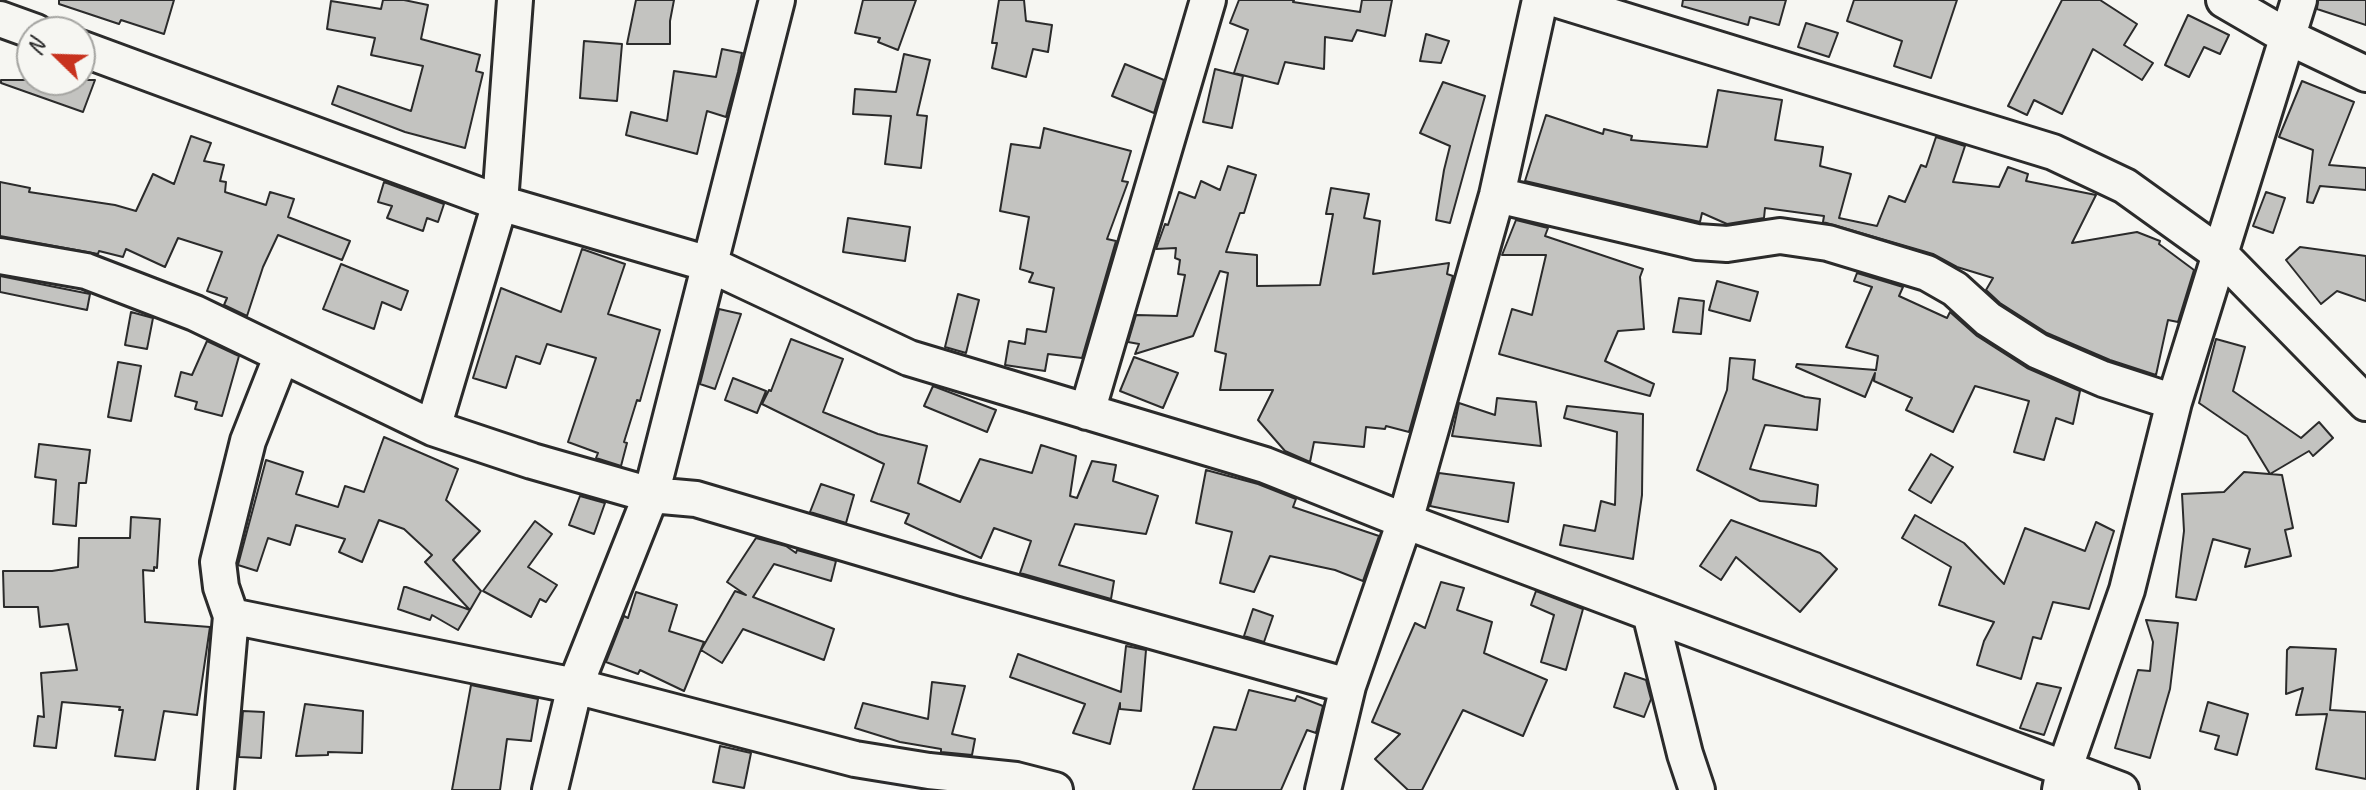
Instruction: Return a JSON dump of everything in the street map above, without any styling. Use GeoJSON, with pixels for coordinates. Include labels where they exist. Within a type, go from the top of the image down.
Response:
{"type":"FeatureCollection","features":[{"type":"Feature","properties":{"kind":"street"},"geometry":{"type":"LineString","coordinates":[[433,428],[500,203],[515,0]]}},
{"type":"Feature","properties":{"kind":"street"},"geometry":{"type":"LineString","coordinates":[[550,790],[575,686],[651,495],[777,0]]}},
{"type":"Feature","properties":{"kind":"street"},"geometry":{"type":"LineString","coordinates":[[1087,412],[1208,0]]}},
{"type":"Feature","properties":{"kind":"street"},"geometry":{"type":"LineString","coordinates":[[1323,790],[1348,686],[1405,521],[1497,195],[1540,0]]}},
{"type":"Feature","properties":{"kind":"street"},"geometry":{"type":"LineString","coordinates":[[1558,0],[2053,152],[2125,186],[2221,255],[2366,403]]}},
{"type":"Feature","properties":{"kind":"street"},"geometry":{"type":"LineString","coordinates":[[2224,0],[2286,36],[2366,74]]}},
{"type":"Feature","properties":{"kind":"street"},"geometry":{"type":"LineString","coordinates":[[2062,780],[2127,590],[2174,402],[2299,0]]}},
{"type":"Feature","properties":{"kind":"street"},"geometry":{"type":"LineString","coordinates":[[96,54],[500,203],[709,264],[909,358],[1265,465],[1650,613],[2062,780],[2121,790]]}},
{"type":"Feature","properties":{"kind":"street"},"geometry":{"type":"LineString","coordinates":[[1497,195],[1697,242],[1727,244],[1780,236],[1828,243],[1899,264],[1927,273],[1955,289],[1988,319],[2038,351],[2103,379],[2174,402]]}},
{"type":"Feature","properties":{"kind":"street"},"geometry":{"type":"LineString","coordinates":[[0,256],[86,271],[195,313],[433,428],[532,461],[651,495],[696,499],[966,579],[1348,686]]}},
{"type":"Feature","properties":{"kind":"street"},"geometry":{"type":"LineString","coordinates":[[216,790],[231,616],[221,587],[218,562],[248,441],[282,355]]}},
{"type":"Feature","properties":{"kind":"street"},"geometry":{"type":"LineString","coordinates":[[1650,613],[1697,790]]}},
{"type":"Feature","properties":{"kind":"street"},"geometry":{"type":"LineString","coordinates":[[231,616],[575,686],[855,759],[1016,780],[1055,790]]}},
{"type":"Feature","properties":{"kind":"building"},"geometry":{"type":"Polygon","coordinates":[[[59,0],[174,0],[164,34],[121,20],[119,24],[59,4],[59,0]]]}},
{"type":"Feature","properties":{"kind":"building"},"geometry":{"type":"Polygon","coordinates":[[[383,0],[428,5],[421,39],[480,55],[476,71],[483,73],[465,148],[405,132],[332,104],[338,86],[411,111],[423,66],[371,55],[375,38],[327,29],[331,1],[381,9],[383,0]]]}},
{"type":"Feature","properties":{"kind":"building"},"geometry":{"type":"Polygon","coordinates":[[[636,0],[674,0],[670,44],[627,44],[636,0]]]}},
{"type":"Feature","properties":{"kind":"building"},"geometry":{"type":"Polygon","coordinates":[[[863,0],[916,0],[898,50],[878,42],[880,38],[855,33],[863,0]]]}},
{"type":"Feature","properties":{"kind":"building"},"geometry":{"type":"Polygon","coordinates":[[[999,0],[1024,0],[1026,21],[1052,25],[1048,52],[1033,49],[1026,77],[992,68],[997,43],[992,43],[999,0]]]}},
{"type":"Feature","properties":{"kind":"building"},"geometry":{"type":"Polygon","coordinates":[[[1239,0],[1294,0],[1360,12],[1362,0],[1392,0],[1385,36],[1357,30],[1352,41],[1325,37],[1324,69],[1285,62],[1278,84],[1234,73],[1248,30],[1230,23],[1239,0]]]}},
{"type":"Feature","properties":{"kind":"building"},"geometry":{"type":"Polygon","coordinates":[[[1683,0],[1786,0],[1779,25],[1750,17],[1748,25],[1682,6],[1683,0]]]}},
{"type":"Feature","properties":{"kind":"building"},"geometry":{"type":"Polygon","coordinates":[[[1854,0],[1957,0],[1931,78],[1894,66],[1902,41],[1847,21],[1854,0]]]}},
{"type":"Feature","properties":{"kind":"building"},"geometry":{"type":"Polygon","coordinates":[[[2062,0],[2100,0],[2137,24],[2124,45],[2153,63],[2142,80],[2093,49],[2062,114],[2034,100],[2027,115],[2008,106],[2062,0]]]}},
{"type":"Feature","properties":{"kind":"building"},"geometry":{"type":"Polygon","coordinates":[[[2318,0],[2366,0],[2366,25],[2317,9],[2318,0]]]}},
{"type":"Feature","properties":{"kind":"building"},"geometry":{"type":"Polygon","coordinates":[[[2188,15],[2229,35],[2220,54],[2204,47],[2189,77],[2165,65],[2188,15]]]}},
{"type":"Feature","properties":{"kind":"building"},"geometry":{"type":"Polygon","coordinates":[[[1806,23],[1838,33],[1829,57],[1798,47],[1806,23]]]}},
{"type":"Feature","properties":{"kind":"building"},"geometry":{"type":"Polygon","coordinates":[[[1426,34],[1449,41],[1441,63],[1420,61],[1426,34]]]}},
{"type":"Feature","properties":{"kind":"building"},"geometry":{"type":"Polygon","coordinates":[[[584,41],[622,44],[617,101],[580,98],[584,41]]]}},
{"type":"Feature","properties":{"kind":"building"},"geometry":{"type":"Polygon","coordinates":[[[722,49],[742,53],[738,72],[726,117],[707,111],[697,154],[626,135],[631,112],[667,121],[674,71],[716,77],[722,49]]]}},
{"type":"Feature","properties":{"kind":"building"},"geometry":{"type":"Polygon","coordinates":[[[904,54],[930,60],[917,115],[927,116],[921,168],[885,164],[891,116],[853,114],[855,89],[896,92],[904,54]]]}},
{"type":"Feature","properties":{"kind":"building"},"geometry":{"type":"Polygon","coordinates":[[[1125,64],[1164,80],[1154,113],[1112,96],[1125,64]]]}},
{"type":"Feature","properties":{"kind":"building"},"geometry":{"type":"Polygon","coordinates":[[[1215,69],[1243,76],[1232,128],[1203,122],[1215,69]]]}},
{"type":"Feature","properties":{"kind":"building"},"geometry":{"type":"Polygon","coordinates":[[[1,80],[16,80],[16,88],[1,83],[1,80]]]}},
{"type":"Feature","properties":{"kind":"building"},"geometry":{"type":"Polygon","coordinates":[[[2302,81],[2354,102],[2329,165],[2366,168],[2366,190],[2320,186],[2313,203],[2307,202],[2313,150],[2279,137],[2302,81]]]}},
{"type":"Feature","properties":{"kind":"building"},"geometry":{"type":"Polygon","coordinates":[[[1443,82],[1485,96],[1450,223],[1436,220],[1450,146],[1420,133],[1443,82]]]}},
{"type":"Feature","properties":{"kind":"building"},"geometry":{"type":"Polygon","coordinates":[[[1718,90],[1782,100],[1775,140],[1823,147],[1820,166],[1851,174],[1839,218],[1877,226],[1889,196],[1905,202],[1921,165],[1926,167],[1936,137],[1965,146],[1953,182],[1999,187],[2008,167],[2028,174],[2026,181],[2096,195],[2072,243],[2137,232],[2160,241],[2159,244],[2194,270],[2178,322],[2168,320],[2156,375],[2110,360],[2047,333],[2000,303],[1986,290],[1993,278],[1957,267],[1933,254],[1823,222],[1824,216],[1765,208],[1764,218],[1727,224],[1702,213],[1700,222],[1525,181],[1546,115],[1603,134],[1604,129],[1632,136],[1631,140],[1707,147],[1718,90]]]}},
{"type":"Feature","properties":{"kind":"building"},"geometry":{"type":"Polygon","coordinates":[[[38,96],[89,96],[83,112],[38,96]]]}},
{"type":"Feature","properties":{"kind":"building"},"geometry":{"type":"Polygon","coordinates":[[[1044,128],[1131,151],[1122,181],[1128,182],[1107,239],[1116,241],[1082,358],[1048,354],[1045,371],[1005,365],[1009,341],[1025,344],[1027,329],[1046,332],[1054,288],[1029,282],[1033,273],[1020,269],[1029,217],[1000,211],[1011,144],[1040,148],[1044,128]]]}},
{"type":"Feature","properties":{"kind":"building"},"geometry":{"type":"Polygon","coordinates":[[[191,136],[211,143],[204,161],[224,165],[220,181],[226,182],[225,192],[266,205],[270,192],[294,199],[288,217],[350,241],[342,260],[278,235],[263,267],[247,316],[224,305],[227,298],[207,291],[222,252],[178,238],[165,267],[126,249],[123,257],[0,236],[0,182],[30,188],[29,192],[136,211],[153,174],[174,184],[191,136]]]}},
{"type":"Feature","properties":{"kind":"building"},"geometry":{"type":"Polygon","coordinates":[[[1228,166],[1256,175],[1244,213],[1240,213],[1226,252],[1257,255],[1257,286],[1320,285],[1333,214],[1326,214],[1331,188],[1369,194],[1364,218],[1380,221],[1373,274],[1449,263],[1447,274],[1453,276],[1409,432],[1386,426],[1385,429],[1366,427],[1364,447],[1314,442],[1310,462],[1285,451],[1258,420],[1273,390],[1220,390],[1226,354],[1215,351],[1228,273],[1220,271],[1193,336],[1135,354],[1139,344],[1128,342],[1136,315],[1177,316],[1185,275],[1178,274],[1180,260],[1175,258],[1176,248],[1156,249],[1179,192],[1195,198],[1201,181],[1220,190],[1228,166]]]}},
{"type":"Feature","properties":{"kind":"building"},"geometry":{"type":"Polygon","coordinates":[[[384,182],[444,204],[438,222],[427,218],[423,231],[387,218],[392,206],[378,202],[384,182]]]}},
{"type":"Feature","properties":{"kind":"building"},"geometry":{"type":"Polygon","coordinates":[[[2266,192],[2285,198],[2273,233],[2253,226],[2266,192]]]}},
{"type":"Feature","properties":{"kind":"building"},"geometry":{"type":"Polygon","coordinates":[[[848,218],[910,227],[905,261],[843,252],[848,218]]]}},
{"type":"Feature","properties":{"kind":"building"},"geometry":{"type":"Polygon","coordinates":[[[1516,220],[1548,228],[1545,236],[1643,269],[1640,277],[1644,329],[1618,331],[1605,361],[1654,384],[1650,396],[1499,354],[1512,309],[1532,315],[1546,255],[1502,255],[1516,220]]]}},
{"type":"Feature","properties":{"kind":"building"},"geometry":{"type":"Polygon","coordinates":[[[2300,247],[2366,256],[2366,301],[2337,291],[2321,304],[2286,260],[2300,247]]]}},
{"type":"Feature","properties":{"kind":"building"},"geometry":{"type":"Polygon","coordinates":[[[582,249],[625,264],[608,314],[660,330],[640,401],[637,400],[624,442],[627,443],[621,466],[596,458],[598,453],[568,442],[596,358],[547,344],[540,364],[516,356],[506,388],[473,378],[501,288],[561,312],[582,249]]]}},
{"type":"Feature","properties":{"kind":"building"},"geometry":{"type":"Polygon","coordinates":[[[341,264],[408,291],[401,310],[382,302],[374,329],[323,309],[341,264]]]}},
{"type":"Feature","properties":{"kind":"building"},"geometry":{"type":"Polygon","coordinates":[[[1857,273],[1903,287],[1899,296],[1947,318],[1950,312],[1977,336],[2027,368],[2080,391],[2073,424],[2056,418],[2044,460],[2014,452],[2029,401],[1975,386],[1953,432],[1906,410],[1912,398],[1874,381],[1875,373],[1865,397],[1796,367],[1797,364],[1876,370],[1878,356],[1846,347],[1872,287],[1854,281],[1857,273]]]}},
{"type":"Feature","properties":{"kind":"building"},"geometry":{"type":"Polygon","coordinates":[[[0,276],[90,294],[87,310],[0,292],[0,276]]]}},
{"type":"Feature","properties":{"kind":"building"},"geometry":{"type":"Polygon","coordinates":[[[1717,281],[1758,292],[1750,321],[1709,310],[1717,281]]]}},
{"type":"Feature","properties":{"kind":"building"},"geometry":{"type":"Polygon","coordinates":[[[958,294],[979,300],[966,353],[945,347],[958,294]]]}},
{"type":"Feature","properties":{"kind":"building"},"geometry":{"type":"Polygon","coordinates":[[[1679,298],[1704,301],[1701,334],[1673,332],[1679,298]]]}},
{"type":"Feature","properties":{"kind":"building"},"geometry":{"type":"Polygon","coordinates":[[[719,309],[741,314],[715,389],[700,384],[719,309]]]}},
{"type":"Feature","properties":{"kind":"building"},"geometry":{"type":"Polygon","coordinates":[[[131,312],[153,318],[147,349],[125,345],[131,312]]]}},
{"type":"Feature","properties":{"kind":"building"},"geometry":{"type":"Polygon","coordinates":[[[791,339],[843,359],[823,412],[878,434],[927,446],[918,483],[960,502],[980,459],[1032,473],[1041,445],[1076,456],[1070,496],[1077,498],[1092,461],[1116,465],[1113,481],[1158,496],[1146,534],[1075,524],[1059,565],[1114,581],[1111,599],[1020,573],[1031,541],[994,528],[981,558],[905,523],[909,514],[871,501],[884,464],[762,404],[771,391],[791,339]]]}},
{"type":"Feature","properties":{"kind":"building"},"geometry":{"type":"Polygon","coordinates":[[[2216,339],[2245,347],[2233,391],[2301,438],[2319,422],[2333,438],[2313,456],[2309,451],[2270,474],[2247,436],[2199,403],[2216,339]]]}},
{"type":"Feature","properties":{"kind":"building"},"geometry":{"type":"Polygon","coordinates":[[[207,341],[239,356],[222,416],[195,409],[197,402],[175,396],[181,372],[192,375],[207,341]]]}},
{"type":"Feature","properties":{"kind":"building"},"geometry":{"type":"Polygon","coordinates":[[[1134,357],[1178,373],[1163,408],[1120,391],[1134,357]]]}},
{"type":"Feature","properties":{"kind":"building"},"geometry":{"type":"Polygon","coordinates":[[[1730,358],[1755,360],[1753,379],[1820,399],[1817,430],[1765,425],[1750,469],[1818,485],[1816,506],[1760,501],[1697,470],[1727,390],[1730,358]]]}},
{"type":"Feature","properties":{"kind":"building"},"geometry":{"type":"Polygon","coordinates":[[[118,362],[141,366],[131,421],[108,417],[118,362]]]}},
{"type":"Feature","properties":{"kind":"building"},"geometry":{"type":"Polygon","coordinates":[[[733,378],[766,391],[757,413],[725,400],[733,378]]]}},
{"type":"Feature","properties":{"kind":"building"},"geometry":{"type":"Polygon","coordinates":[[[933,386],[996,410],[987,432],[924,406],[933,386]]]}},
{"type":"Feature","properties":{"kind":"building"},"geometry":{"type":"Polygon","coordinates":[[[1497,398],[1536,402],[1541,446],[1452,436],[1459,403],[1495,415],[1497,398]]]}},
{"type":"Feature","properties":{"kind":"building"},"geometry":{"type":"Polygon","coordinates":[[[1567,406],[1643,414],[1642,495],[1633,559],[1560,545],[1564,525],[1595,531],[1601,501],[1615,505],[1617,432],[1564,418],[1567,406]]]}},
{"type":"Feature","properties":{"kind":"building"},"geometry":{"type":"Polygon","coordinates":[[[384,437],[458,469],[446,500],[480,531],[453,560],[481,591],[470,610],[425,562],[432,555],[404,529],[379,520],[362,562],[339,552],[345,539],[296,525],[290,545],[268,538],[257,571],[238,565],[266,460],[303,472],[296,494],[338,507],[345,486],[364,492],[384,437]]]}},
{"type":"Feature","properties":{"kind":"building"},"geometry":{"type":"Polygon","coordinates":[[[39,444],[90,450],[86,483],[79,483],[76,526],[53,524],[56,480],[35,477],[39,444]]]}},
{"type":"Feature","properties":{"kind":"building"},"geometry":{"type":"Polygon","coordinates":[[[1931,454],[1953,467],[1931,503],[1909,490],[1931,454]]]}},
{"type":"Feature","properties":{"kind":"building"},"geometry":{"type":"Polygon","coordinates":[[[1206,470],[1258,484],[1296,499],[1293,507],[1379,536],[1363,581],[1335,570],[1270,556],[1254,592],[1220,583],[1232,532],[1196,523],[1206,470]]]}},
{"type":"Feature","properties":{"kind":"building"},"geometry":{"type":"Polygon","coordinates":[[[2244,472],[2282,475],[2293,528],[2285,530],[2291,556],[2245,567],[2250,549],[2213,539],[2196,600],[2176,597],[2184,531],[2182,494],[2224,492],[2244,472]]]}},
{"type":"Feature","properties":{"kind":"building"},"geometry":{"type":"Polygon","coordinates":[[[1439,473],[1514,483],[1508,522],[1430,506],[1439,473]]]}},
{"type":"Feature","properties":{"kind":"building"},"geometry":{"type":"Polygon","coordinates":[[[821,484],[854,495],[846,523],[810,512],[821,484]]]}},
{"type":"Feature","properties":{"kind":"building"},"geometry":{"type":"Polygon","coordinates":[[[580,496],[605,503],[594,534],[569,525],[580,496]]]}},
{"type":"Feature","properties":{"kind":"building"},"geometry":{"type":"Polygon","coordinates":[[[1915,515],[1964,543],[2004,584],[2025,528],[2085,551],[2096,522],[2114,531],[2089,609],[2053,602],[2041,639],[2033,637],[2021,679],[1977,665],[1994,622],[1939,605],[1951,567],[1902,538],[1915,515]]]}},
{"type":"Feature","properties":{"kind":"building"},"geometry":{"type":"Polygon","coordinates":[[[131,517],[160,519],[157,568],[154,567],[154,571],[143,570],[145,622],[210,627],[197,715],[164,711],[155,760],[115,756],[123,710],[119,710],[120,707],[62,702],[56,748],[34,746],[38,716],[44,717],[41,673],[77,670],[68,624],[40,627],[38,607],[4,607],[3,571],[52,571],[78,567],[79,538],[130,538],[131,517]]]}},
{"type":"Feature","properties":{"kind":"building"},"geometry":{"type":"Polygon","coordinates":[[[1731,520],[1820,553],[1837,569],[1800,612],[1736,557],[1721,580],[1700,566],[1731,520]]]}},
{"type":"Feature","properties":{"kind":"building"},"geometry":{"type":"Polygon","coordinates":[[[535,521],[552,534],[528,567],[557,585],[546,602],[540,599],[531,617],[483,591],[535,521]]]}},
{"type":"Feature","properties":{"kind":"building"},"geometry":{"type":"Polygon","coordinates":[[[756,538],[786,546],[796,553],[797,550],[836,561],[831,581],[774,564],[753,597],[834,629],[824,660],[743,629],[722,663],[701,650],[735,591],[746,595],[727,582],[756,538]]]}},
{"type":"Feature","properties":{"kind":"building"},"geometry":{"type":"Polygon","coordinates":[[[1441,582],[1464,588],[1457,610],[1492,622],[1484,653],[1547,680],[1523,736],[1463,710],[1422,790],[1408,790],[1375,759],[1400,734],[1372,722],[1415,623],[1425,628],[1441,582]]]}},
{"type":"Feature","properties":{"kind":"building"},"geometry":{"type":"Polygon","coordinates":[[[404,587],[470,610],[458,630],[432,615],[430,620],[398,609],[404,587]]]}},
{"type":"Feature","properties":{"kind":"building"},"geometry":{"type":"Polygon","coordinates":[[[1536,591],[1583,609],[1566,670],[1541,662],[1554,615],[1531,605],[1536,591]]]}},
{"type":"Feature","properties":{"kind":"building"},"geometry":{"type":"Polygon","coordinates":[[[636,592],[677,605],[669,631],[704,642],[684,691],[640,670],[638,674],[606,662],[624,616],[628,618],[636,592]]]}},
{"type":"Feature","properties":{"kind":"building"},"geometry":{"type":"Polygon","coordinates":[[[1253,609],[1273,616],[1264,642],[1244,636],[1253,609]]]}},
{"type":"Feature","properties":{"kind":"building"},"geometry":{"type":"Polygon","coordinates":[[[2146,620],[2178,623],[2170,689],[2150,758],[2115,748],[2138,670],[2150,671],[2153,642],[2146,620]]]}},
{"type":"Feature","properties":{"kind":"building"},"geometry":{"type":"Polygon","coordinates":[[[1126,646],[1146,650],[1141,711],[1120,709],[1120,703],[1110,744],[1073,733],[1085,704],[1010,677],[1018,654],[1121,692],[1126,646]]]}},
{"type":"Feature","properties":{"kind":"building"},"geometry":{"type":"Polygon","coordinates":[[[2290,647],[2336,649],[2330,710],[2366,712],[2366,779],[2316,769],[2327,714],[2296,715],[2303,688],[2286,694],[2287,650],[2290,647]]]}},
{"type":"Feature","properties":{"kind":"building"},"geometry":{"type":"Polygon","coordinates":[[[1625,673],[1646,680],[1651,699],[1644,717],[1614,707],[1625,673]]]}},
{"type":"Feature","properties":{"kind":"building"},"geometry":{"type":"Polygon","coordinates":[[[932,682],[965,686],[952,734],[975,739],[972,755],[941,752],[941,749],[900,742],[855,728],[863,703],[928,719],[932,682]]]}},
{"type":"Feature","properties":{"kind":"building"},"geometry":{"type":"Polygon","coordinates":[[[2037,683],[2061,688],[2044,735],[2020,728],[2037,683]]]}},
{"type":"Feature","properties":{"kind":"building"},"geometry":{"type":"Polygon","coordinates":[[[471,685],[538,699],[531,741],[507,739],[500,790],[452,790],[471,685]]]}},
{"type":"Feature","properties":{"kind":"building"},"geometry":{"type":"Polygon","coordinates":[[[1249,690],[1295,701],[1297,696],[1323,706],[1316,733],[1307,730],[1281,790],[1193,790],[1214,727],[1236,730],[1249,690]]]}},
{"type":"Feature","properties":{"kind":"building"},"geometry":{"type":"Polygon","coordinates":[[[2208,702],[2248,714],[2237,755],[2215,749],[2219,736],[2200,731],[2208,702]]]}},
{"type":"Feature","properties":{"kind":"building"},"geometry":{"type":"Polygon","coordinates":[[[305,704],[363,711],[362,753],[328,752],[328,755],[296,756],[305,704]]]}},
{"type":"Feature","properties":{"kind":"building"},"geometry":{"type":"Polygon","coordinates":[[[243,711],[264,712],[261,758],[239,757],[243,711]]]}},
{"type":"Feature","properties":{"kind":"building"},"geometry":{"type":"Polygon","coordinates":[[[720,746],[751,753],[744,788],[713,782],[720,746]]]}}]}
